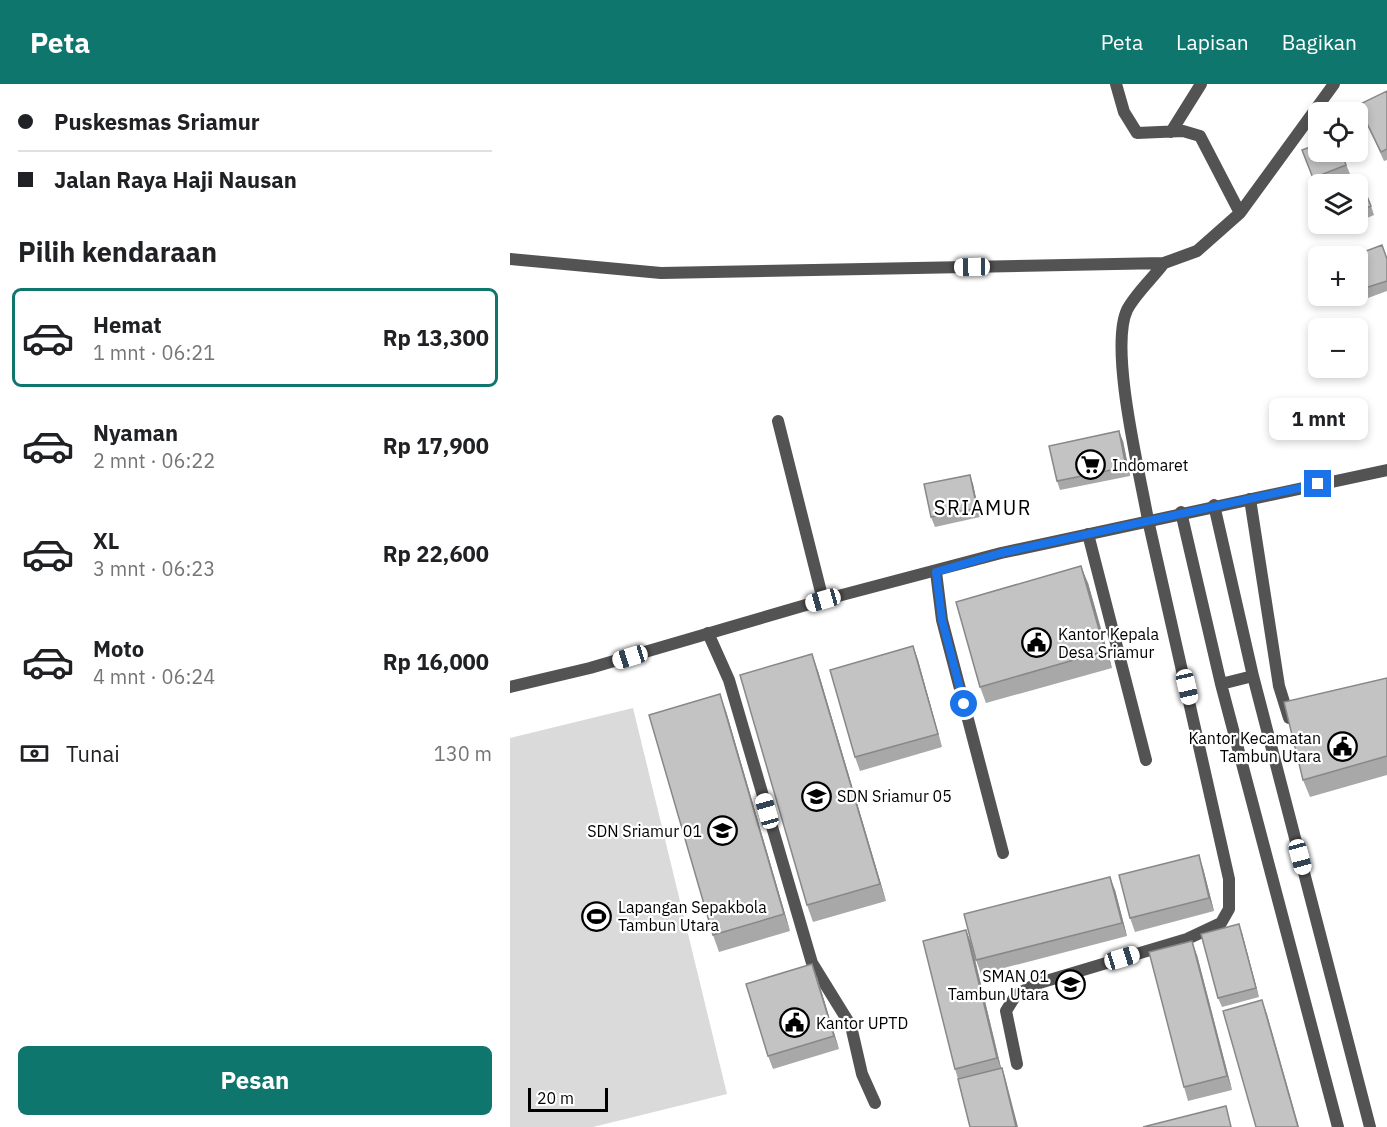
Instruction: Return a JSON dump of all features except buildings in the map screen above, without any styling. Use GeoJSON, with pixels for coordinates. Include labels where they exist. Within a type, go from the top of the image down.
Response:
{"type":"FeatureCollection","features":[{"type":"Feature","properties":{"kind":"street"},"geometry":{"type":"LineString","coordinates":[[1116,84],[1124,112],[1137,133],[1183,131],[1200,136],[1240,213]]}},
{"type":"Feature","properties":{"kind":"street"},"geometry":{"type":"LineString","coordinates":[[1171,132],[1201,84]]}},
{"type":"Feature","properties":{"kind":"street"},"geometry":{"type":"LineString","coordinates":[[510,259],[661,273],[1164,263],[1197,251],[1240,213],[1334,84]]}},
{"type":"Feature","properties":{"kind":"street"},"geometry":{"type":"LineString","coordinates":[[1017,1064],[1006,1011],[1016,995],[1036,984],[1187,939],[1221,923],[1229,909],[1229,879],[1148,520],[1120,361],[1122,332],[1127,310],[1164,263]]}},
{"type":"Feature","properties":{"kind":"street"},"geometry":{"type":"LineString","coordinates":[[778,421],[823,600]]}},
{"type":"Feature","properties":{"kind":"street"},"geometry":{"type":"LineString","coordinates":[[510,687],[590,668],[823,600],[1001,553],[1181,512],[1387,470]]}},
{"type":"Feature","properties":{"kind":"street"},"geometry":{"type":"LineString","coordinates":[[1250,499],[1279,686],[1290,719],[1300,716]]}},
{"type":"Feature","properties":{"kind":"street"},"geometry":{"type":"LineString","coordinates":[[1214,505],[1253,676],[1370,1127]]}},
{"type":"Feature","properties":{"kind":"street"},"geometry":{"type":"LineString","coordinates":[[1181,512],[1221,684],[1338,1127]]}},
{"type":"Feature","properties":{"kind":"street"},"geometry":{"type":"LineString","coordinates":[[1088,534],[1146,760]]}},
{"type":"Feature","properties":{"kind":"street"},"geometry":{"type":"LineString","coordinates":[[936,572],[942,620],[1003,853]]}},
{"type":"Feature","properties":{"kind":"street"},"geometry":{"type":"LineString","coordinates":[[708,633],[729,680],[812,963],[851,1026],[862,1074],[875,1103]]}},
{"type":"Feature","properties":{"kind":"street"},"geometry":{"type":"LineString","coordinates":[[1221,684],[1253,676]]}},
{"type":"Feature","properties":{"kind":"shaded area","name":"Lapangan Sepakbola Tambun Utara"},"geometry":{"type":"Polygon","coordinates":[[[633,708],[727,1094],[593,1127],[510,1127],[510,738],[633,708]]]}},
{"type":"Feature","properties":{"kind":"place","name":"Indomaret"},"geometry":{"type":"Point","coordinates":[1091,465]}},
{"type":"Feature","properties":{"kind":"place","name":"Kantor Kepala Desa Sriamur"},"geometry":{"type":"Point","coordinates":[1037,643]}},
{"type":"Feature","properties":{"kind":"place","name":"Kantor Kecamatan Tambun Utara"},"geometry":{"type":"Point","coordinates":[1342,747]}},
{"type":"Feature","properties":{"kind":"place","name":"SDN Sriamur 05"},"geometry":{"type":"Point","coordinates":[816,796]}},
{"type":"Feature","properties":{"kind":"place","name":"SDN Sriamur 01"},"geometry":{"type":"Point","coordinates":[723,831]}},
{"type":"Feature","properties":{"kind":"place","name":"Lapangan Sepakbola Tambun Utara"},"geometry":{"type":"Point","coordinates":[597,916]}},
{"type":"Feature","properties":{"kind":"place","name":"SMAN 01 Tambun Utara"},"geometry":{"type":"Point","coordinates":[1070,985]}},
{"type":"Feature","properties":{"kind":"place","name":"Kantor UPTD"},"geometry":{"type":"Point","coordinates":[795,1023]}},
{"type":"Feature","properties":{"kind":"district","name":"SRIAMUR"},"geometry":{"type":"Point","coordinates":[983,508]}},
{"type":"Feature","properties":{"kind":"route"},"geometry":{"type":"LineString","coordinates":[[964,704],[942,620],[936,572],[1001,553],[1318,484]]}}]}
